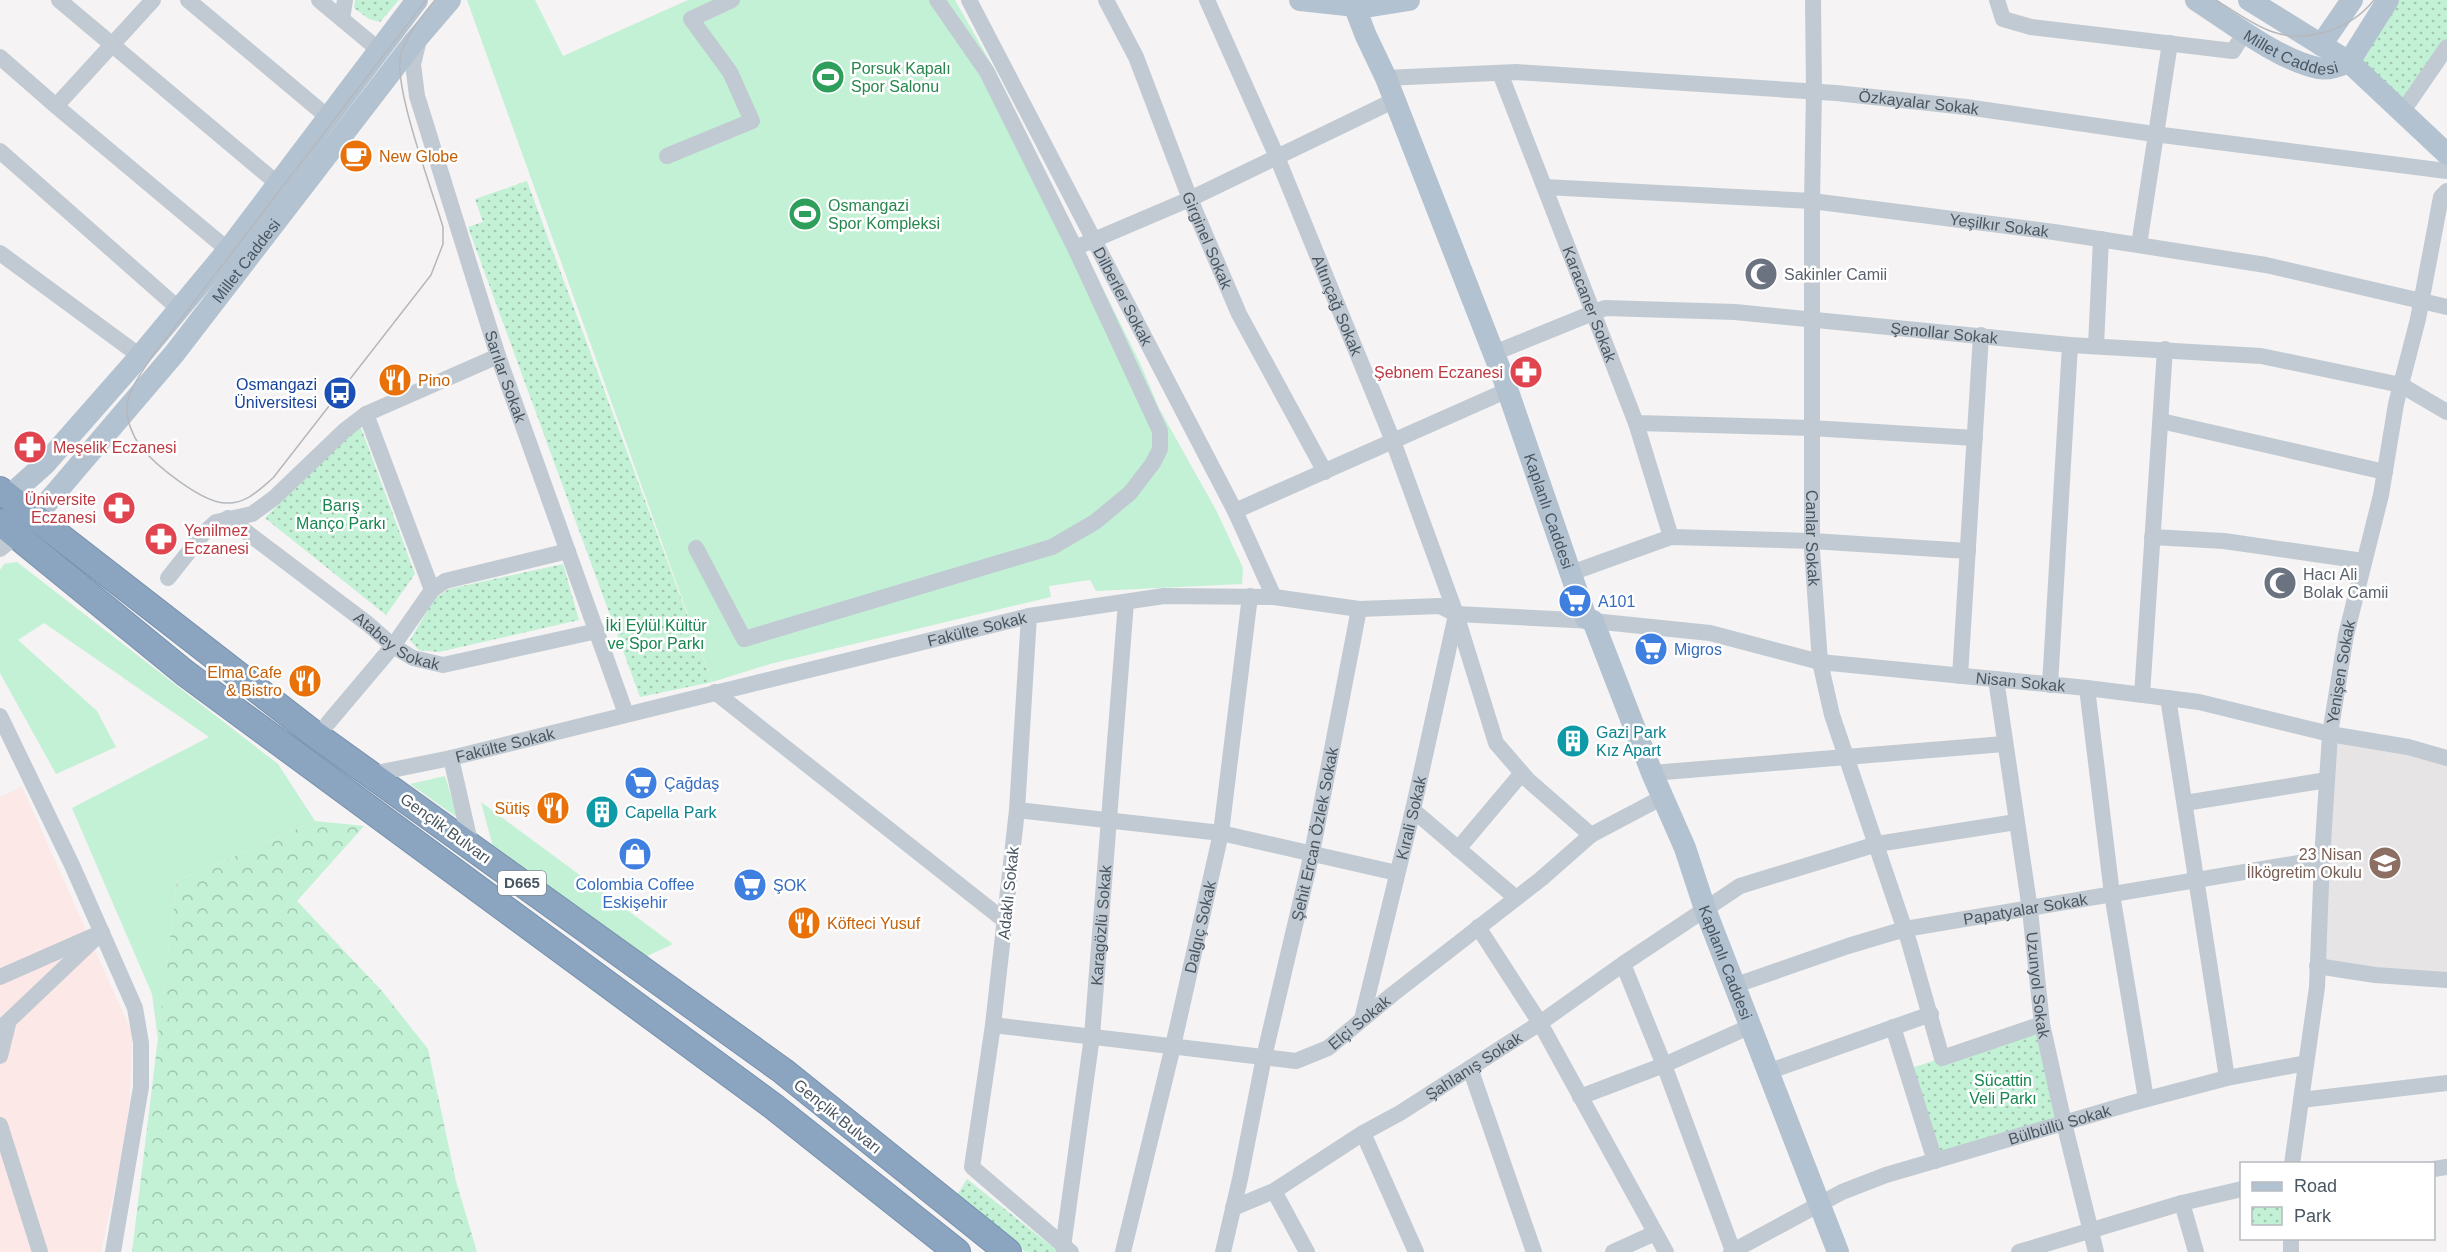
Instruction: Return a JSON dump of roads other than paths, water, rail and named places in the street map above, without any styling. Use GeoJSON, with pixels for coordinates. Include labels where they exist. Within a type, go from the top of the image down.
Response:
{"type":"FeatureCollection","features":[{"type":"Feature","properties":{"kind":"highway","name":"Gençlik Bulvarı"},"geometry":{"type":"LineString","coordinates":[[3,497],[35,517],[313,733],[783,1071],[1008,1252]]}},
{"type":"Feature","properties":{"kind":"highway"},"geometry":{"type":"LineString","coordinates":[[6,535],[35,517]]}},
{"type":"Feature","properties":{"kind":"highway","name":"Gençlik Bulvarı"},"geometry":{"type":"LineString","coordinates":[[6,535],[185,673],[773,1106],[957,1252]]}},
{"type":"Feature","properties":{"kind":"main road","name":"Millet Caddesi"},"geometry":{"type":"LineString","coordinates":[[3,497],[45,464],[140,356],[228,250],[417,0]]}},
{"type":"Feature","properties":{"kind":"main road","name":"Millet Caddesi"},"geometry":{"type":"LineString","coordinates":[[35,517],[174,354],[421,34],[450,0]]}},
{"type":"Feature","properties":{"kind":"main road"},"geometry":{"type":"LineString","coordinates":[[1300,0],[1359,3],[1409,0]]}},
{"type":"Feature","properties":{"kind":"main road","name":"Millet Caddesi"},"geometry":{"type":"LineString","coordinates":[[2196,0],[2297,62],[2320,68],[2336,67],[2349,62]]}},
{"type":"Feature","properties":{"kind":"main road","name":"Millet Caddesi"},"geometry":{"type":"LineString","coordinates":[[2249,0],[2349,62]]}},
{"type":"Feature","properties":{"kind":"main road"},"geometry":{"type":"LineString","coordinates":[[2388,0],[2349,62],[2447,154]]}},
{"type":"Feature","properties":{"kind":"main road"},"geometry":{"type":"LineString","coordinates":[[2321,45],[2349,1]]}},
{"type":"Feature","properties":{"kind":"main road","name":"Kaplanlı Caddesi"},"geometry":{"type":"LineString","coordinates":[[1359,3],[1366,36],[1395,100],[1508,390],[1586,618],[1593,621],[1652,773],[1685,848],[1705,909],[1770,1071],[1838,1252]]}},
{"type":"Feature","properties":{"kind":"street"},"geometry":{"type":"LineString","coordinates":[[59,0],[278,184]]}},
{"type":"Feature","properties":{"kind":"street"},"geometry":{"type":"LineString","coordinates":[[56,106],[153,0]]}},
{"type":"Feature","properties":{"kind":"street"},"geometry":{"type":"LineString","coordinates":[[188,0],[329,118]]}},
{"type":"Feature","properties":{"kind":"street"},"geometry":{"type":"LineString","coordinates":[[319,0],[379,50]]}},
{"type":"Feature","properties":{"kind":"street"},"geometry":{"type":"LineString","coordinates":[[342,19],[345,0]]}},
{"type":"Feature","properties":{"kind":"street"},"geometry":{"type":"LineString","coordinates":[[667,156],[752,121],[730,72],[691,19],[732,0]]}},
{"type":"Feature","properties":{"kind":"street"},"geometry":{"type":"LineString","coordinates":[[696,548],[744,639],[1052,547],[1095,522],[1130,493],[1153,463],[1160,449],[1160,431],[1075,248],[987,72],[937,0]]}},
{"type":"Feature","properties":{"kind":"street","name":"Dilberler Sokak"},"geometry":{"type":"LineString","coordinates":[[969,0],[1234,511],[1274,597]]}},
{"type":"Feature","properties":{"kind":"street","name":"Girginel Sokak"},"geometry":{"type":"LineString","coordinates":[[1106,0],[1136,57],[1190,199],[1239,314],[1325,472]]}},
{"type":"Feature","properties":{"kind":"street","name":"Altınçağ Sokak"},"geometry":{"type":"LineString","coordinates":[[1207,0],[1277,157],[1393,441],[1456,614],[1496,743],[1522,773],[1591,835]]}},
{"type":"Feature","properties":{"kind":"street","name":"Canlar Sokak"},"geometry":{"type":"LineString","coordinates":[[1813,0],[1812,542],[1820,662],[1832,715],[1905,929],[1942,1058],[2042,1024]]}},
{"type":"Feature","properties":{"kind":"street"},"geometry":{"type":"LineString","coordinates":[[1996,0],[2003,19],[2031,27],[2233,51],[2245,32]]}},
{"type":"Feature","properties":{"kind":"street","name":"Sarılar Sokak"},"geometry":{"type":"LineString","coordinates":[[421,34],[413,64],[417,96],[498,356],[626,714]]}},
{"type":"Feature","properties":{"kind":"street"},"geometry":{"type":"LineString","coordinates":[[2139,245],[2154,134],[2170,43]]}},
{"type":"Feature","properties":{"kind":"street"},"geometry":{"type":"LineString","coordinates":[[2403,111],[2447,47]]}},
{"type":"Feature","properties":{"kind":"street"},"geometry":{"type":"LineString","coordinates":[[0,57],[228,250]]}},
{"type":"Feature","properties":{"kind":"street","name":"Özkayalar Sokak"},"geometry":{"type":"LineString","coordinates":[[1386,78],[1500,73],[1814,91],[1966,107],[2154,134],[2447,171]]}},
{"type":"Feature","properties":{"kind":"street","name":"Karacaner Sokak"},"geometry":{"type":"LineString","coordinates":[[1500,73],[1636,423],[1671,537]]}},
{"type":"Feature","properties":{"kind":"street"},"geometry":{"type":"LineString","coordinates":[[1075,248],[1190,199],[1395,100]]}},
{"type":"Feature","properties":{"kind":"street"},"geometry":{"type":"LineString","coordinates":[[0,151],[179,309]]}},
{"type":"Feature","properties":{"kind":"street","name":"Yeşilkır Sokak"},"geometry":{"type":"LineString","coordinates":[[1545,187],[1812,201],[2101,239],[2266,265],[2447,306]]}},
{"type":"Feature","properties":{"kind":"street","name":"Yenişen Sokak"},"geometry":{"type":"LineString","coordinates":[[2292,1162],[2317,987],[2330,734],[2346,635],[2381,495],[2396,404],[2421,299],[2441,197],[2447,191]]}},
{"type":"Feature","properties":{"kind":"street"},"geometry":{"type":"LineString","coordinates":[[2096,346],[2101,239]]}},
{"type":"Feature","properties":{"kind":"street"},"geometry":{"type":"LineString","coordinates":[[0,253],[140,356]]}},
{"type":"Feature","properties":{"kind":"street","name":"Şenollar Sokak"},"geometry":{"type":"LineString","coordinates":[[1494,354],[1605,308],[1735,312],[2070,345],[2261,356],[2401,385],[2447,412]]}},
{"type":"Feature","properties":{"kind":"street"},"geometry":{"type":"LineString","coordinates":[[1960,676],[1981,335]]}},
{"type":"Feature","properties":{"kind":"street"},"geometry":{"type":"LineString","coordinates":[[2050,685],[2070,345]]}},
{"type":"Feature","properties":{"kind":"street"},"geometry":{"type":"LineString","coordinates":[[2142,695],[2166,349]]}},
{"type":"Feature","properties":{"kind":"street"},"geometry":{"type":"LineString","coordinates":[[168,578],[203,534],[216,522],[252,514],[274,498],[345,430],[366,414],[498,356]]}},
{"type":"Feature","properties":{"kind":"street"},"geometry":{"type":"LineString","coordinates":[[1234,511],[1508,390]]}},
{"type":"Feature","properties":{"kind":"street"},"geometry":{"type":"LineString","coordinates":[[366,414],[432,590]]}},
{"type":"Feature","properties":{"kind":"street"},"geometry":{"type":"LineString","coordinates":[[2161,421],[2385,472]]}},
{"type":"Feature","properties":{"kind":"street"},"geometry":{"type":"LineString","coordinates":[[1636,423],[1811,428],[1975,438]]}},
{"type":"Feature","properties":{"kind":"street","name":"Atabey Sokak"},"geometry":{"type":"LineString","coordinates":[[228,518],[368,624],[393,646],[412,658],[443,665],[597,631]]}},
{"type":"Feature","properties":{"kind":"street"},"geometry":{"type":"LineString","coordinates":[[1571,573],[1671,537],[1968,551]]}},
{"type":"Feature","properties":{"kind":"street"},"geometry":{"type":"LineString","coordinates":[[2152,537],[2224,541],[2363,561]]}},
{"type":"Feature","properties":{"kind":"street"},"geometry":{"type":"LineString","coordinates":[[328,723],[393,646],[432,590],[445,581],[568,551]]}},
{"type":"Feature","properties":{"kind":"street","name":"Fakülte Sokak"},"geometry":{"type":"LineString","coordinates":[[372,774],[451,758],[1029,616],[1164,596],[1274,597],[1359,609],[1440,606],[1456,614],[1593,621]]}},
{"type":"Feature","properties":{"kind":"street","name":"Dalgıç Sokak"},"geometry":{"type":"LineString","coordinates":[[1123,1252],[1221,833],[1250,596]]}},
{"type":"Feature","properties":{"kind":"street","name":"Karagözlü Sokak"},"geometry":{"type":"LineString","coordinates":[[1067,1249],[1092,1036],[1126,602]]}},
{"type":"Feature","properties":{"kind":"street","name":"Şehit Ercan Özlek Sokak"},"geometry":{"type":"LineString","coordinates":[[1222,1252],[1264,1057],[1312,853],[1359,609]]}},
{"type":"Feature","properties":{"kind":"street","name":"Kırali Sokak"},"geometry":{"type":"LineString","coordinates":[[1362,1019],[1413,810],[1456,614]]}},
{"type":"Feature","properties":{"kind":"street","name":"Adaklı Sokak"},"geometry":{"type":"LineString","coordinates":[[1029,616],[1017,810],[993,1025],[972,1167],[1067,1249]]}},
{"type":"Feature","properties":{"kind":"street","name":"Nisan Sokak"},"geometry":{"type":"LineString","coordinates":[[1593,621],[1710,633],[1820,662],[2087,688],[2199,702],[2330,734],[2446,753]]}},
{"type":"Feature","properties":{"kind":"street","name":"Uzunyol Sokak"},"geometry":{"type":"LineString","coordinates":[[1996,679],[2030,910],[2042,1024],[2096,1252]]}},
{"type":"Feature","properties":{"kind":"street"},"geometry":{"type":"LineString","coordinates":[[2087,688],[2112,894],[2146,1099]]}},
{"type":"Feature","properties":{"kind":"street"},"geometry":{"type":"LineString","coordinates":[[715,692],[1005,921]]}},
{"type":"Feature","properties":{"kind":"street"},"geometry":{"type":"LineString","coordinates":[[2168,698],[2227,1078]]}},
{"type":"Feature","properties":{"kind":"street"},"geometry":{"type":"LineString","coordinates":[[0,716],[102,932],[135,1008],[141,1043],[141,1087],[113,1252]]}},
{"type":"Feature","properties":{"kind":"street"},"geometry":{"type":"LineString","coordinates":[[1652,773],[2004,744]]}},
{"type":"Feature","properties":{"kind":"street"},"geometry":{"type":"LineString","coordinates":[[451,758],[471,846]]}},
{"type":"Feature","properties":{"kind":"street"},"geometry":{"type":"LineString","coordinates":[[1458,849],[1522,773]]}},
{"type":"Feature","properties":{"kind":"street"},"geometry":{"type":"LineString","coordinates":[[2185,803],[2327,780]]}},
{"type":"Feature","properties":{"kind":"street","name":"Elçi Sokak"},"geometry":{"type":"LineString","coordinates":[[993,1025],[1296,1061],[1328,1048],[1591,835],[1663,797]]}},
{"type":"Feature","properties":{"kind":"street"},"geometry":{"type":"LineString","coordinates":[[1017,810],[1221,833],[1397,873]]}},
{"type":"Feature","properties":{"kind":"street"},"geometry":{"type":"LineString","coordinates":[[1413,810],[1516,898]]}},
{"type":"Feature","properties":{"kind":"street","name":"Şahlanış Sokak"},"geometry":{"type":"LineString","coordinates":[[1233,1208],[1274,1191],[1363,1133],[1400,1113],[1539,1023],[1740,886],[1876,844],[2016,822]]}},
{"type":"Feature","properties":{"kind":"street","name":"Papatyalar Sokak"},"geometry":{"type":"LineString","coordinates":[[1736,985],[1905,929],[2030,910],[2322,859]]}},
{"type":"Feature","properties":{"kind":"street"},"geometry":{"type":"LineString","coordinates":[[1478,927],[1539,1023],[1666,1252]]}},
{"type":"Feature","properties":{"kind":"street"},"geometry":{"type":"LineString","coordinates":[[0,977],[102,932]]}},
{"type":"Feature","properties":{"kind":"street"},"geometry":{"type":"LineString","coordinates":[[0,1056],[4,1026],[102,932]]}},
{"type":"Feature","properties":{"kind":"street"},"geometry":{"type":"LineString","coordinates":[[1623,964],[1664,1065],[1732,1251]]}},
{"type":"Feature","properties":{"kind":"street"},"geometry":{"type":"LineString","coordinates":[[2317,966],[2375,975],[2447,980]]}},
{"type":"Feature","properties":{"kind":"street"},"geometry":{"type":"LineString","coordinates":[[1770,1071],[1931,1014]]}},
{"type":"Feature","properties":{"kind":"street"},"geometry":{"type":"LineString","coordinates":[[1580,1097],[1664,1065],[1751,1026]]}},
{"type":"Feature","properties":{"kind":"street"},"geometry":{"type":"LineString","coordinates":[[1893,1027],[1935,1161]]}},
{"type":"Feature","properties":{"kind":"street","name":"Bülbüllü Sokak"},"geometry":{"type":"LineString","coordinates":[[1732,1251],[1842,1192],[1886,1175],[2146,1099],[2227,1078],[2306,1062]]}},
{"type":"Feature","properties":{"kind":"street"},"geometry":{"type":"LineString","coordinates":[[1470,1068],[1534,1252]]}},
{"type":"Feature","properties":{"kind":"street"},"geometry":{"type":"LineString","coordinates":[[2301,1100],[2447,1083]]}},
{"type":"Feature","properties":{"kind":"street"},"geometry":{"type":"LineString","coordinates":[[0,1125],[40,1252]]}},
{"type":"Feature","properties":{"kind":"street"},"geometry":{"type":"LineString","coordinates":[[1363,1133],[1416,1252]]}},
{"type":"Feature","properties":{"kind":"street"},"geometry":{"type":"LineString","coordinates":[[2019,1252],[2040,1249],[2182,1203],[2240,1189]]}},
{"type":"Feature","properties":{"kind":"street"},"geometry":{"type":"LineString","coordinates":[[1274,1191],[1307,1252]]}},
{"type":"Feature","properties":{"kind":"street"},"geometry":{"type":"LineString","coordinates":[[2182,1203],[2196,1252]]}},
{"type":"Feature","properties":{"kind":"street"},"geometry":{"type":"LineString","coordinates":[[1613,1252],[1655,1233]]}},
{"type":"Feature","properties":{"kind":"tram line"},"geometry":{"type":"LineString","coordinates":[[426,0],[151,358],[133,388],[128,401],[128,417],[140,446],[167,472],[205,497],[233,503],[252,495],[273,478],[431,275],[443,244],[443,227],[408,113],[400,69],[401,54],[407,39],[435,0]]}},
{"type":"Feature","properties":{"kind":"tram line"},"geometry":{"type":"LineString","coordinates":[[2216,0],[2265,29],[2300,36],[2315,35],[2342,26],[2365,10],[2374,0]]}},
{"type":"Feature","properties":{"kind":"place","name":"Porsuk Kapalı Spor Salonu"},"geometry":{"type":"Point","coordinates":[828,77]}},
{"type":"Feature","properties":{"kind":"place","name":"New Globe"},"geometry":{"type":"Point","coordinates":[356,156]}},
{"type":"Feature","properties":{"kind":"place","name":"Osmangazi Spor Kompleksi"},"geometry":{"type":"Point","coordinates":[805,214]}},
{"type":"Feature","properties":{"kind":"place","name":"Sakinler Camii"},"geometry":{"type":"Point","coordinates":[1761,274]}},
{"type":"Feature","properties":{"kind":"place","name":"Şebnem Eczanesi"},"geometry":{"type":"Point","coordinates":[1526,372]}},
{"type":"Feature","properties":{"kind":"place","name":"Pino"},"geometry":{"type":"Point","coordinates":[395,380]}},
{"type":"Feature","properties":{"kind":"place","name":"Osmangazi Üniversitesi"},"geometry":{"type":"Point","coordinates":[340,393]}},
{"type":"Feature","properties":{"kind":"place","name":"Meşelik Eczanesi"},"geometry":{"type":"Point","coordinates":[30,447]}},
{"type":"Feature","properties":{"kind":"place","name":"Üniversite Eczanesi"},"geometry":{"type":"Point","coordinates":[119,508]}},
{"type":"Feature","properties":{"kind":"place","name":"Yenilmez Eczanesi"},"geometry":{"type":"Point","coordinates":[161,539]}},
{"type":"Feature","properties":{"kind":"place","name":"Hacı Ali Bolak Camii"},"geometry":{"type":"Point","coordinates":[2280,583]}},
{"type":"Feature","properties":{"kind":"place","name":"A101"},"geometry":{"type":"Point","coordinates":[1575,601]}},
{"type":"Feature","properties":{"kind":"place","name":"Migros"},"geometry":{"type":"Point","coordinates":[1651,649]}},
{"type":"Feature","properties":{"kind":"place","name":"Elma Cafe & Bistro"},"geometry":{"type":"Point","coordinates":[305,681]}},
{"type":"Feature","properties":{"kind":"place","name":"Gazi Park Kız Apart"},"geometry":{"type":"Point","coordinates":[1573,741]}},
{"type":"Feature","properties":{"kind":"place","name":"Çağdaş"},"geometry":{"type":"Point","coordinates":[641,783]}},
{"type":"Feature","properties":{"kind":"place","name":"Sütiş"},"geometry":{"type":"Point","coordinates":[553,808]}},
{"type":"Feature","properties":{"kind":"place","name":"Capella Park"},"geometry":{"type":"Point","coordinates":[602,812]}},
{"type":"Feature","properties":{"kind":"place","name":"Colombia Coffee Eskişehir"},"geometry":{"type":"Point","coordinates":[635,854]}},
{"type":"Feature","properties":{"kind":"place","name":"23 Nisan İlkögretim Okulu"},"geometry":{"type":"Point","coordinates":[2385,863]}},
{"type":"Feature","properties":{"kind":"place","name":"ŞOK"},"geometry":{"type":"Point","coordinates":[750,885]}},
{"type":"Feature","properties":{"kind":"place","name":"Köfteci Yusuf"},"geometry":{"type":"Point","coordinates":[804,923]}},
{"type":"Feature","properties":{"kind":"park label","name":"Barış Manço Parkı"},"geometry":{"type":"Point","coordinates":[341,514]}},
{"type":"Feature","properties":{"kind":"park label","name":"İki Eylül Kültür ve Spor Parkı"},"geometry":{"type":"Point","coordinates":[656,634]}},
{"type":"Feature","properties":{"kind":"park label","name":"Sücattin Veli Parkı"},"geometry":{"type":"Point","coordinates":[2003,1089]}}]}
